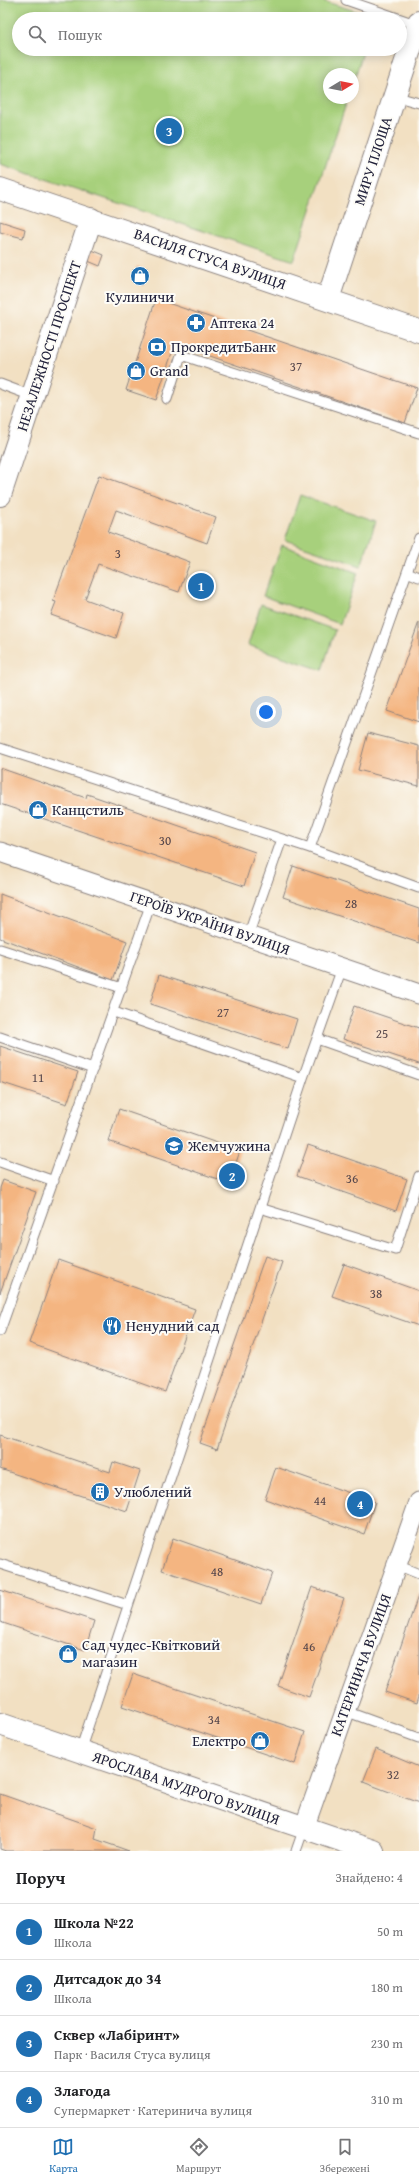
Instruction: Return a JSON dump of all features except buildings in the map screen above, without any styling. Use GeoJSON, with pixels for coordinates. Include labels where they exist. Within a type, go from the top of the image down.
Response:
{"type":"FeatureCollection","features":[{"type":"Feature","properties":{"kind":"street","name":"МИРУ ПЛОЩА"},"geometry":{"type":"LineString","coordinates":[[328,299],[419,24]]}},
{"type":"Feature","properties":{"kind":"street","name":"ВАСИЛЯ СТУСА ВУЛИЦЯ"},"geometry":{"type":"LineString","coordinates":[[0,189],[419,331]]}},
{"type":"Feature","properties":{"kind":"street","name":"НЕЗАЛЕЖНОСТІ ПРОСПЕКТ"},"geometry":{"type":"LineString","coordinates":[[0,495],[91,219]]}},
{"type":"Feature","properties":{"kind":"street","name":"ГЕРОЇВ УКРАЇНИ ВУЛИЦЯ"},"geometry":{"type":"LineString","coordinates":[[0,852],[419,994]]}},
{"type":"Feature","properties":{"kind":"street","name":"КАТЕРИНИЧА ВУЛИЦЯ"},"geometry":{"type":"LineString","coordinates":[[304,1828],[419,1502]]}},
{"type":"Feature","properties":{"kind":"street","name":"ЯРОСЛАВА МУДРОГО ВУЛИЦЯ"},"geometry":{"type":"LineString","coordinates":[[0,1724],[373,1851]]}},
{"type":"Feature","properties":{"kind":"lane"},"geometry":{"type":"LineString","coordinates":[[346,0],[382,12]]}},
{"type":"Feature","properties":{"kind":"lane"},"geometry":{"type":"LineString","coordinates":[[407,20],[419,24]]}},
{"type":"Feature","properties":{"kind":"lane"},"geometry":{"type":"LineString","coordinates":[[394,96],[419,103]]}},
{"type":"Feature","properties":{"kind":"lane"},"geometry":{"type":"LineString","coordinates":[[167,399],[181,355],[419,433]]}},
{"type":"Feature","properties":{"kind":"lane"},"geometry":{"type":"LineString","coordinates":[[0,384],[32,396]]}},
{"type":"Feature","properties":{"kind":"lane"},"geometry":{"type":"LineString","coordinates":[[310,848],[419,538]]}},
{"type":"Feature","properties":{"kind":"lane"},"geometry":{"type":"LineString","coordinates":[[407,572],[419,577]]}},
{"type":"Feature","properties":{"kind":"lane"},"geometry":{"type":"LineString","coordinates":[[0,748],[310,848],[419,888]]}},
{"type":"Feature","properties":{"kind":"lane"},"geometry":{"type":"LineString","coordinates":[[248,936],[282,839]]}},
{"type":"Feature","properties":{"kind":"lane"},"geometry":{"type":"LineString","coordinates":[[0,1331],[152,903]]}},
{"type":"Feature","properties":{"kind":"lane"},"geometry":{"type":"LineString","coordinates":[[0,949],[122,988]]}},
{"type":"Feature","properties":{"kind":"lane"},"geometry":{"type":"LineString","coordinates":[[80,1751],[303,1078],[342,968]]}},
{"type":"Feature","properties":{"kind":"lane"},"geometry":{"type":"LineString","coordinates":[[114,1012],[303,1078]]}},
{"type":"Feature","properties":{"kind":"lane"},"geometry":{"type":"LineString","coordinates":[[0,1037],[93,1069]]}},
{"type":"Feature","properties":{"kind":"lane"},"geometry":{"type":"LineString","coordinates":[[317,1039],[419,1075]]}},
{"type":"Feature","properties":{"kind":"lane"},"geometry":{"type":"LineString","coordinates":[[0,1162],[54,1181]]}},
{"type":"Feature","properties":{"kind":"lane"},"geometry":{"type":"LineString","coordinates":[[260,1208],[395,1250],[419,1176]]}},
{"type":"Feature","properties":{"kind":"lane"},"geometry":{"type":"LineString","coordinates":[[0,1564],[128,1605]]}},
{"type":"Feature","properties":{"kind":"lane"},"geometry":{"type":"LineString","coordinates":[[397,1565],[419,1574]]}},
{"type":"Feature","properties":{"kind":"lane"},"geometry":{"type":"LineString","coordinates":[[345,1711],[418,1734]]}},
{"type":"Feature","properties":{"kind":"lane"},"geometry":{"type":"LineString","coordinates":[[296,1851],[304,1828]]}},
{"type":"Feature","properties":{"kind":"green space"},"geometry":{"type":"Polygon","coordinates":[[[0,0],[320,0],[359,12],[12,12],[12,56],[362,56],[358,68],[323,68],[323,104],[346,104],[294,261],[0,164],[0,0]]]}},
{"type":"Feature","properties":{"kind":"green space"},"geometry":{"type":"Polygon","coordinates":[[[300,495],[376,521],[361,566],[285,540],[300,495]]]}},
{"type":"Feature","properties":{"kind":"green space"},"geometry":{"type":"Polygon","coordinates":[[[282,545],[358,573],[340,624],[263,596],[282,545]]]}},
{"type":"Feature","properties":{"kind":"green space"},"geometry":{"type":"Polygon","coordinates":[[[261,604],[335,630],[322,670],[248,645],[261,604]]]}},
{"type":"Feature","properties":{"kind":"place","name":"Сквер «Лабіринт»"},"geometry":{"type":"Point","coordinates":[169,131]}},
{"type":"Feature","properties":{"kind":"place","name":"Кулиничи"},"geometry":{"type":"Point","coordinates":[140,276]}},
{"type":"Feature","properties":{"kind":"place","name":"Аптека 24"},"geometry":{"type":"Point","coordinates":[196,323]}},
{"type":"Feature","properties":{"kind":"place","name":"ПрокредитБанк"},"geometry":{"type":"Point","coordinates":[157,347]}},
{"type":"Feature","properties":{"kind":"place","name":"Grand"},"geometry":{"type":"Point","coordinates":[136,371]}},
{"type":"Feature","properties":{"kind":"place","name":"Школа №22"},"geometry":{"type":"Point","coordinates":[201,586]}},
{"type":"Feature","properties":{"kind":"place","name":"Канцстиль"},"geometry":{"type":"Point","coordinates":[38,810]}},
{"type":"Feature","properties":{"kind":"place","name":"Жемчужина"},"geometry":{"type":"Point","coordinates":[174,1146]}},
{"type":"Feature","properties":{"kind":"place","name":"Дитсадок до 34"},"geometry":{"type":"Point","coordinates":[232,1176]}},
{"type":"Feature","properties":{"kind":"place","name":"Ненудний сад"},"geometry":{"type":"Point","coordinates":[112,1326]}},
{"type":"Feature","properties":{"kind":"place","name":"Улюблений"},"geometry":{"type":"Point","coordinates":[100,1492]}},
{"type":"Feature","properties":{"kind":"place","name":"Злагода"},"geometry":{"type":"Point","coordinates":[360,1504]}},
{"type":"Feature","properties":{"kind":"place","name":"Сад чудес-Квітковий магазин"},"geometry":{"type":"Point","coordinates":[68,1654]}},
{"type":"Feature","properties":{"kind":"place","name":"Електро"},"geometry":{"type":"Point","coordinates":[260,1741]}}]}
